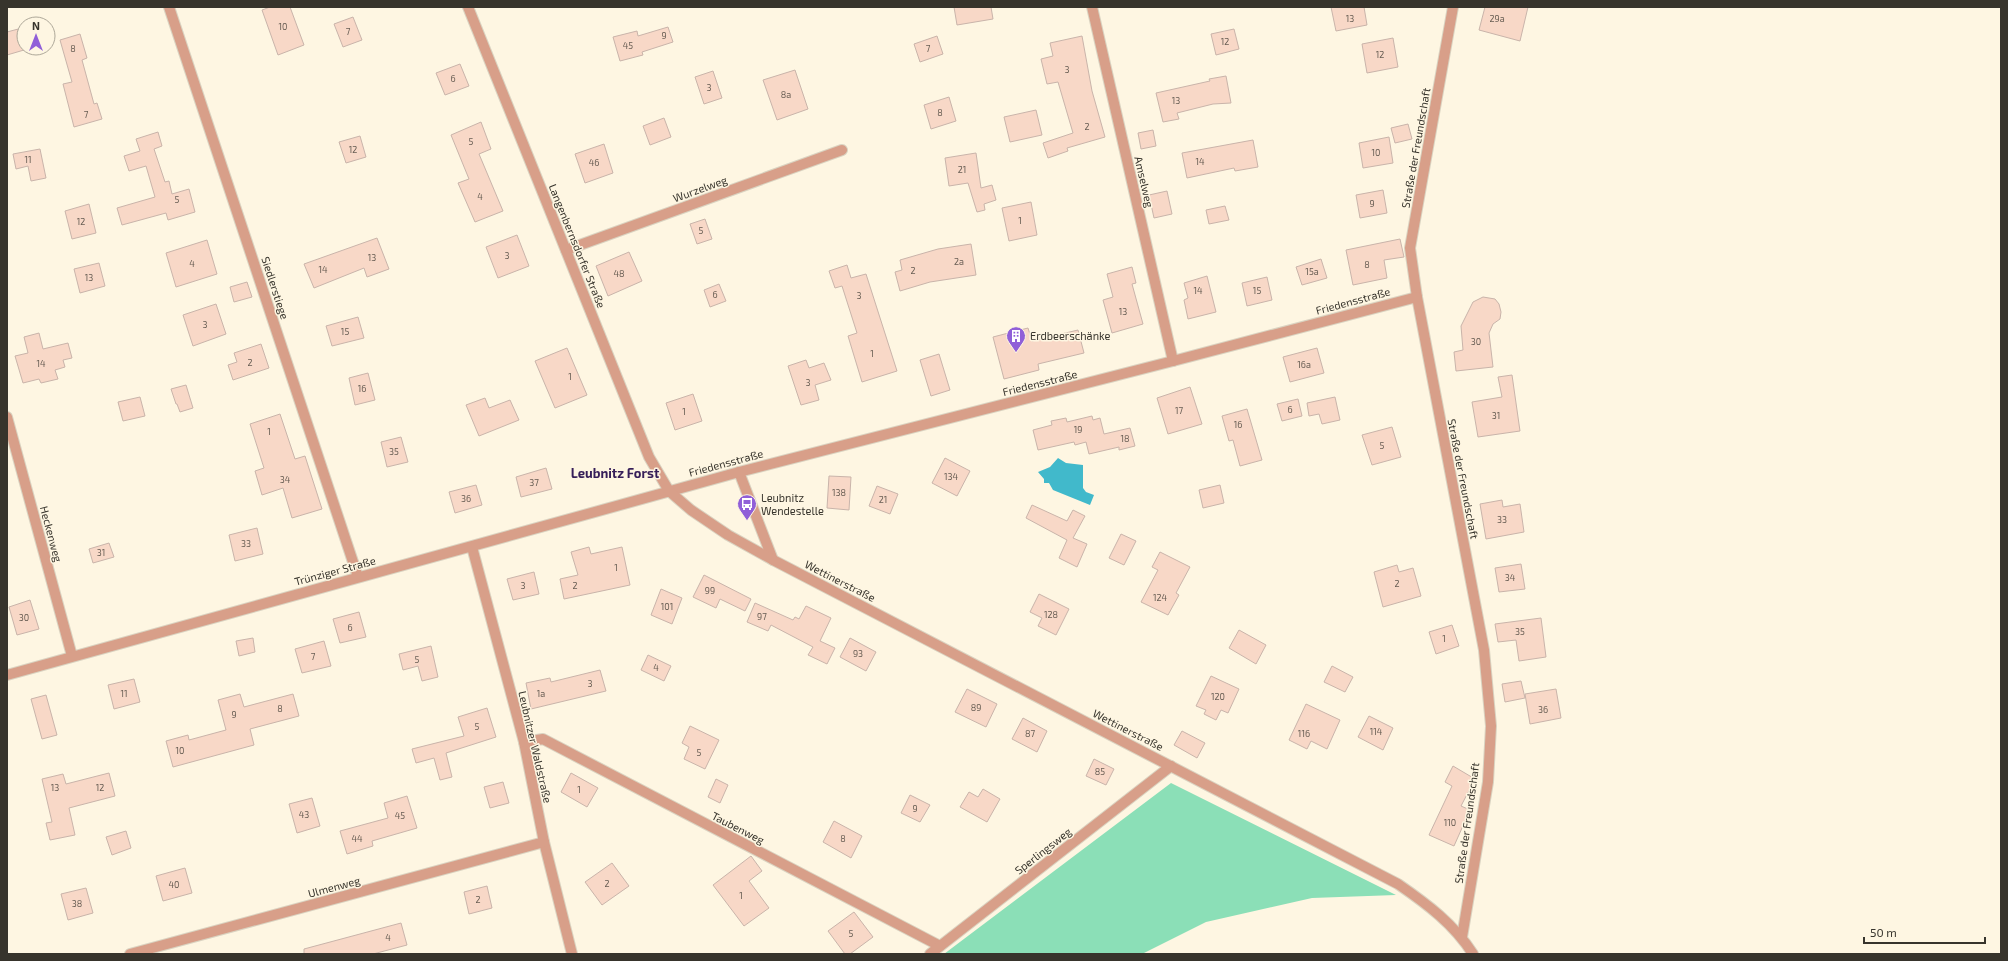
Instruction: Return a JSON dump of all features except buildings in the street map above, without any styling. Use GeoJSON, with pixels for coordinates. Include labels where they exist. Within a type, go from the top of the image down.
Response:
{"type":"FeatureCollection","features":[{"type":"Feature","properties":{"kind":"street","name":"Siedlerstiege"},"geometry":{"type":"LineString","coordinates":[[169,7],[358,577]]}},
{"type":"Feature","properties":{"kind":"street","name":"Langenbernsdorfer Straße"},"geometry":{"type":"LineString","coordinates":[[468,7],[649,457],[669,491]]}},
{"type":"Feature","properties":{"kind":"street","name":"Amselweg"},"geometry":{"type":"LineString","coordinates":[[1092,7],[1173,361]]}},
{"type":"Feature","properties":{"kind":"street","name":"Straße der Freundschaft"},"geometry":{"type":"LineString","coordinates":[[1453,7],[1410,248],[1417,297],[1484,650],[1491,726],[1488,782],[1462,937]]}},
{"type":"Feature","properties":{"kind":"street","name":"Wurzelweg"},"geometry":{"type":"LineString","coordinates":[[566,250],[842,150]]}},
{"type":"Feature","properties":{"kind":"street","name":"Friedensstraße"},"geometry":{"type":"LineString","coordinates":[[669,491],[1417,297]]}},
{"type":"Feature","properties":{"kind":"street","name":"Heckenweg"},"geometry":{"type":"LineString","coordinates":[[7,418],[72,656]]}},
{"type":"Feature","properties":{"kind":"street"},"geometry":{"type":"LineString","coordinates":[[739,472],[773,560]]}},
{"type":"Feature","properties":{"kind":"street","name":"Trünziger Straße"},"geometry":{"type":"LineString","coordinates":[[7,674],[472,547],[669,491]]}},
{"type":"Feature","properties":{"kind":"street","name":"Wettinerstraße"},"geometry":{"type":"LineString","coordinates":[[669,491],[691,510],[728,535],[773,560],[1398,884],[1432,908],[1462,937]]}},
{"type":"Feature","properties":{"kind":"street","name":"Leubnitzer Waldstraße"},"geometry":{"type":"LineString","coordinates":[[472,547],[524,742],[544,842],[572,954]]}},
{"type":"Feature","properties":{"kind":"street","name":"Taubenweg"},"geometry":{"type":"LineString","coordinates":[[524,742],[543,739],[940,946]]}},
{"type":"Feature","properties":{"kind":"street","name":"Sperlingsweg"},"geometry":{"type":"LineString","coordinates":[[930,954],[1171,766]]}},
{"type":"Feature","properties":{"kind":"street","name":"Ulmenweg"},"geometry":{"type":"LineString","coordinates":[[130,954],[544,842]]}},
{"type":"Feature","properties":{"kind":"street"},"geometry":{"type":"LineString","coordinates":[[1462,937],[1472,954]]}},
{"type":"Feature","properties":{"kind":"green space"},"geometry":{"type":"Polygon","coordinates":[[[1171,783],[1396,895],[1312,898],[1206,922],[1142,954],[944,954],[1171,783]]]}},
{"type":"Feature","properties":{"kind":"water"},"geometry":{"type":"Polygon","coordinates":[[[1058,458],[1066,463],[1083,465],[1083,488],[1086,492],[1094,495],[1090,505],[1053,490],[1049,483],[1044,483],[1044,479],[1038,472],[1050,467],[1058,458]]]}},
{"type":"Feature","properties":{"kind":"place","name":"Erdbeerschänke"},"geometry":{"type":"Point","coordinates":[1016,353]}},
{"type":"Feature","properties":{"kind":"place","name":"Leubnitz Wendestelle"},"geometry":{"type":"Point","coordinates":[747,521]}},
{"type":"Feature","properties":{"kind":"district","name":"Leubnitz Forst"},"geometry":{"type":"Point","coordinates":[615,473]}}]}
